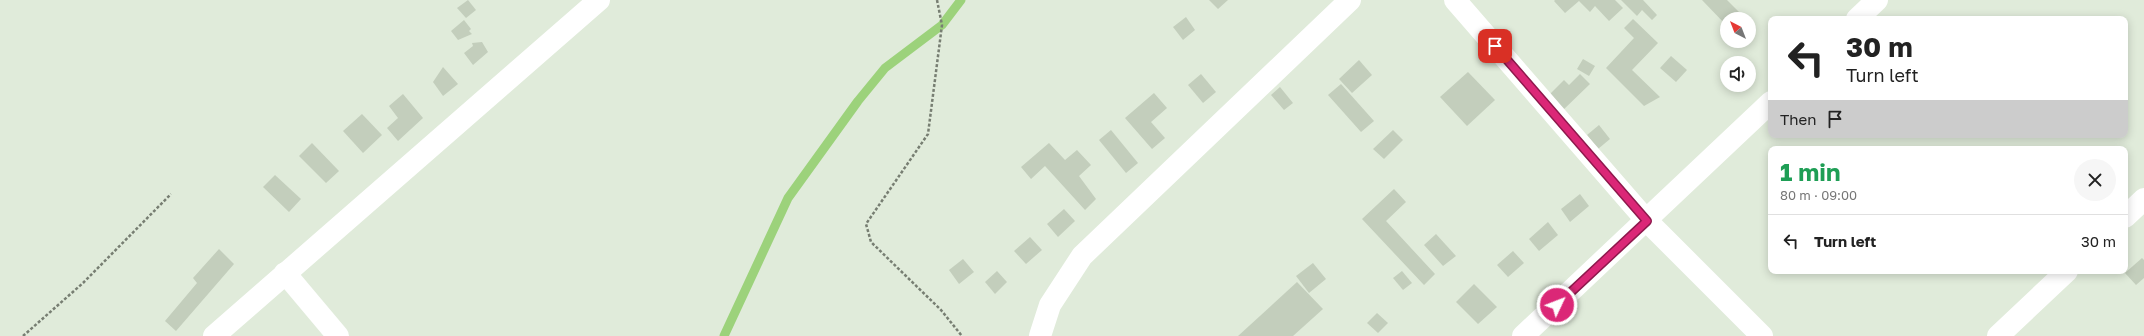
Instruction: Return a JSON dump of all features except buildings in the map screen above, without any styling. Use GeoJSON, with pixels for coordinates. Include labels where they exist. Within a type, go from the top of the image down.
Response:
{"type":"FeatureCollection","features":[{"type":"Feature","properties":{"kind":"street"},"geometry":{"type":"LineString","coordinates":[[214,336],[599,0]]}},
{"type":"Feature","properties":{"kind":"street"},"geometry":{"type":"LineString","coordinates":[[1040,336],[1050,304],[1082,256],[1350,0]]}},
{"type":"Feature","properties":{"kind":"street"},"geometry":{"type":"LineString","coordinates":[[1455,0],[1647,221],[1762,336]]}},
{"type":"Feature","properties":{"kind":"street"},"geometry":{"type":"LineString","coordinates":[[1860,16],[1877,0]]}},
{"type":"Feature","properties":{"kind":"street"},"geometry":{"type":"LineString","coordinates":[[1523,336],[1647,221],[1768,105]]}},
{"type":"Feature","properties":{"kind":"street"},"geometry":{"type":"LineString","coordinates":[[2128,214],[2144,199]]}},
{"type":"Feature","properties":{"kind":"street"},"geometry":{"type":"LineString","coordinates":[[285,273],[338,336]]}},
{"type":"Feature","properties":{"kind":"street"},"geometry":{"type":"LineString","coordinates":[[2005,334],[2064,274]]}},
{"type":"Feature","properties":{"kind":"path"},"geometry":{"type":"LineString","coordinates":[[937,0],[942,25],[928,134],[866,224],[871,242],[941,310],[962,336]]}},
{"type":"Feature","properties":{"kind":"path"},"geometry":{"type":"LineString","coordinates":[[22,336],[83,283],[171,194]]}},
{"type":"Feature","properties":{"kind":"waterway"},"geometry":{"type":"LineString","coordinates":[[724,336],[788,198],[858,101],[885,68],[942,25],[961,0]]}},
{"type":"Feature","properties":{"kind":"route"},"geometry":{"type":"LineString","coordinates":[[1495,46],[1647,221],[1557,305]]}}]}
